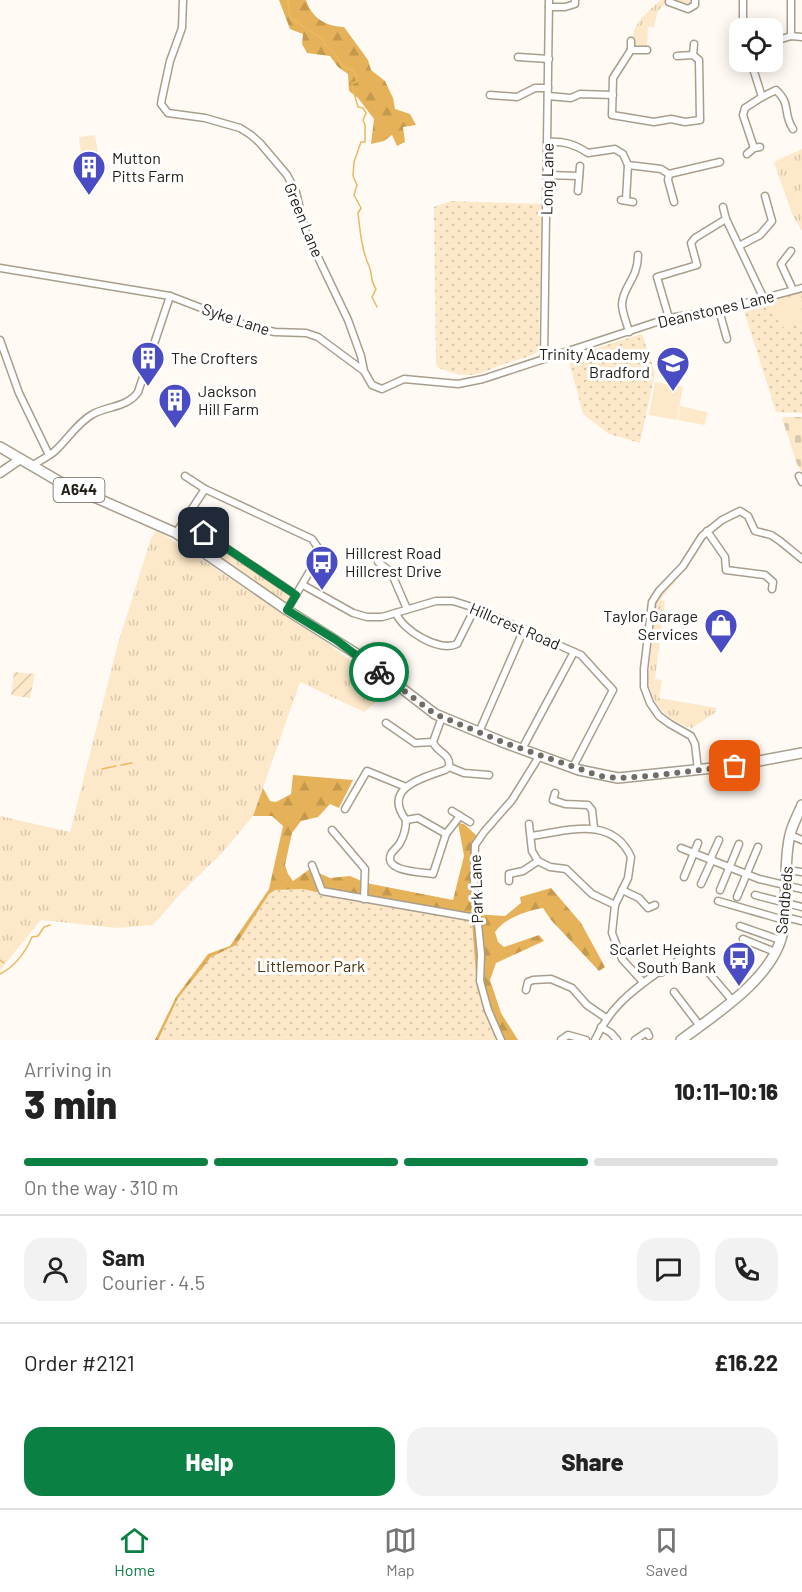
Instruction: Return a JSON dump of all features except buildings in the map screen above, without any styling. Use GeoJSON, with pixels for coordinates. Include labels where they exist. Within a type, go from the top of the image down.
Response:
{"type":"FeatureCollection","features":[{"type":"Feature","properties":{"kind":"main road","name":"A644"},"geometry":{"type":"LineString","coordinates":[[0,447],[60,482],[176,533],[287,610],[336,640],[411,698],[442,717],[522,749],[600,776],[618,778],[732,766],[802,753]]}},
{"type":"Feature","properties":{"kind":"main road","name":"Sandbeds"},"geometry":{"type":"LineString","coordinates":[[681,1040],[761,976],[775,952],[784,919],[790,835],[802,805]]}},
{"type":"Feature","properties":{"kind":"street","name":"Green Lane"},"geometry":{"type":"LineString","coordinates":[[183,0],[182,28],[170,61],[162,98],[164,109],[168,113],[192,115],[240,129],[260,143],[276,161],[296,192],[305,230],[348,320],[362,356],[364,371]]}},
{"type":"Feature","properties":{"kind":"street"},"geometry":{"type":"LineString","coordinates":[[549,3],[565,7],[575,4],[575,0]]}},
{"type":"Feature","properties":{"kind":"street"},"geometry":{"type":"LineString","coordinates":[[669,2],[688,9],[695,5],[695,0]]}},
{"type":"Feature","properties":{"kind":"street"},"geometry":{"type":"LineString","coordinates":[[743,0],[743,18]]}},
{"type":"Feature","properties":{"kind":"street"},"geometry":{"type":"LineString","coordinates":[[791,0],[791,36]]}},
{"type":"Feature","properties":{"kind":"street","name":"Long Lane"},"geometry":{"type":"LineString","coordinates":[[544,358],[549,3]]}},
{"type":"Feature","properties":{"kind":"street"},"geometry":{"type":"LineString","coordinates":[[783,39],[791,36],[802,37]]}},
{"type":"Feature","properties":{"kind":"street"},"geometry":{"type":"LineString","coordinates":[[631,41],[631,50],[613,78],[612,116],[654,122],[671,119],[685,122],[699,120],[699,60],[693,55],[677,56]]}},
{"type":"Feature","properties":{"kind":"street"},"geometry":{"type":"LineString","coordinates":[[693,55],[694,44]]}},
{"type":"Feature","properties":{"kind":"street"},"geometry":{"type":"LineString","coordinates":[[631,50],[647,50]]}},
{"type":"Feature","properties":{"kind":"street"},"geometry":{"type":"LineString","coordinates":[[518,57],[549,59]]}},
{"type":"Feature","properties":{"kind":"street"},"geometry":{"type":"LineString","coordinates":[[754,72],[762,97]]}},
{"type":"Feature","properties":{"kind":"street"},"geometry":{"type":"LineString","coordinates":[[490,95],[517,97],[535,88],[548,88]]}},
{"type":"Feature","properties":{"kind":"street"},"geometry":{"type":"LineString","coordinates":[[747,154],[757,147],[743,115],[745,108],[762,97],[776,90],[787,104],[786,119],[792,129]]}},
{"type":"Feature","properties":{"kind":"street"},"geometry":{"type":"LineString","coordinates":[[548,96],[571,98],[580,94],[613,96]]}},
{"type":"Feature","properties":{"kind":"street"},"geometry":{"type":"LineString","coordinates":[[787,104],[795,101]]}},
{"type":"Feature","properties":{"kind":"street"},"geometry":{"type":"LineString","coordinates":[[548,142],[562,141],[588,153],[615,148],[623,154],[628,165],[627,200]]}},
{"type":"Feature","properties":{"kind":"street"},"geometry":{"type":"LineString","coordinates":[[628,165],[661,169],[669,174],[720,162]]}},
{"type":"Feature","properties":{"kind":"street"},"geometry":{"type":"LineString","coordinates":[[578,191],[580,166]]}},
{"type":"Feature","properties":{"kind":"street"},"geometry":{"type":"LineString","coordinates":[[669,174],[668,180],[674,202]]}},
{"type":"Feature","properties":{"kind":"street"},"geometry":{"type":"LineString","coordinates":[[547,175],[579,176]]}},
{"type":"Feature","properties":{"kind":"street"},"geometry":{"type":"LineString","coordinates":[[739,246],[760,235],[772,221],[765,196]]}},
{"type":"Feature","properties":{"kind":"street"},"geometry":{"type":"LineString","coordinates":[[723,207],[726,219],[764,299]]}},
{"type":"Feature","properties":{"kind":"street"},"geometry":{"type":"LineString","coordinates":[[669,318],[657,277],[697,265],[692,243],[695,238],[726,219]]}},
{"type":"Feature","properties":{"kind":"street"},"geometry":{"type":"LineString","coordinates":[[791,251],[781,264],[793,290]]}},
{"type":"Feature","properties":{"kind":"street"},"geometry":{"type":"LineString","coordinates":[[629,332],[622,305],[624,295],[638,268],[638,255]]}},
{"type":"Feature","properties":{"kind":"street","name":"Syke Lane"},"geometry":{"type":"LineString","coordinates":[[0,268],[170,296],[248,326],[318,337],[364,371]]}},
{"type":"Feature","properties":{"kind":"street","name":"Deanstones Lane"},"geometry":{"type":"LineString","coordinates":[[364,371],[372,385],[382,389],[404,379],[458,384],[483,379],[669,318],[719,310],[802,288]]}},
{"type":"Feature","properties":{"kind":"street"},"geometry":{"type":"LineString","coordinates":[[32,466],[49,455],[79,425],[94,414],[135,397],[170,296]]}},
{"type":"Feature","properties":{"kind":"street"},"geometry":{"type":"LineString","coordinates":[[719,310],[728,339]]}},
{"type":"Feature","properties":{"kind":"street"},"geometry":{"type":"LineString","coordinates":[[0,340],[19,393],[49,455]]}},
{"type":"Feature","properties":{"kind":"street"},"geometry":{"type":"LineString","coordinates":[[0,473],[20,460]]}},
{"type":"Feature","properties":{"kind":"street"},"geometry":{"type":"LineString","coordinates":[[186,476],[206,489],[312,539],[321,552],[287,610]]}},
{"type":"Feature","properties":{"kind":"street"},"geometry":{"type":"LineString","coordinates":[[176,533],[206,489]]}},
{"type":"Feature","properties":{"kind":"street"},"geometry":{"type":"LineString","coordinates":[[698,770],[695,744],[691,736],[666,722],[650,703],[644,687],[652,602],[659,591],[683,566],[693,548],[707,531],[731,514],[740,511],[748,516],[755,531],[771,535],[802,559]]}},
{"type":"Feature","properties":{"kind":"street"},"geometry":{"type":"LineString","coordinates":[[186,520],[296,595]]}},
{"type":"Feature","properties":{"kind":"street"},"geometry":{"type":"LineString","coordinates":[[707,531],[725,557],[726,570],[765,575],[775,583]]}},
{"type":"Feature","properties":{"kind":"street"},"geometry":{"type":"LineString","coordinates":[[378,553],[378,562]]}},
{"type":"Feature","properties":{"kind":"street"},"geometry":{"type":"LineString","coordinates":[[371,565],[378,562]]}},
{"type":"Feature","properties":{"kind":"street"},"geometry":{"type":"LineString","coordinates":[[378,562],[391,572],[407,609]]}},
{"type":"Feature","properties":{"kind":"street","name":"Hillcrest Road"},"geometry":{"type":"LineString","coordinates":[[303,585],[353,613],[366,617],[396,613],[436,601],[453,601],[475,608],[580,655],[613,690],[573,767]]}},
{"type":"Feature","properties":{"kind":"street"},"geometry":{"type":"LineString","coordinates":[[396,613],[405,629],[435,644],[449,648],[457,645],[475,608]]}},
{"type":"Feature","properties":{"kind":"street"},"geometry":{"type":"LineString","coordinates":[[479,732],[524,629]]}},
{"type":"Feature","properties":{"kind":"street"},"geometry":{"type":"LineString","coordinates":[[522,749],[574,652]]}},
{"type":"Feature","properties":{"kind":"street"},"geometry":{"type":"LineString","coordinates":[[433,742],[442,717]]}},
{"type":"Feature","properties":{"kind":"street"},"geometry":{"type":"LineString","coordinates":[[386,723],[415,743],[433,742]]}},
{"type":"Feature","properties":{"kind":"street"},"geometry":{"type":"LineString","coordinates":[[433,742],[450,760],[449,767],[417,780],[402,790],[399,807],[406,819],[400,842],[391,853],[390,859],[396,869],[433,874],[446,834],[460,816]]}},
{"type":"Feature","properties":{"kind":"street","name":"Park Lane"},"geometry":{"type":"LineString","coordinates":[[501,1040],[488,1010],[480,981],[481,955],[476,918],[475,845],[512,800],[540,755]]}},
{"type":"Feature","properties":{"kind":"street"},"geometry":{"type":"LineString","coordinates":[[449,767],[464,773],[486,777]]}},
{"type":"Feature","properties":{"kind":"street"},"geometry":{"type":"LineString","coordinates":[[345,809],[367,771],[406,786]]}},
{"type":"Feature","properties":{"kind":"street"},"geometry":{"type":"LineString","coordinates":[[555,793],[553,800],[565,804],[588,805],[592,810],[594,828]]}},
{"type":"Feature","properties":{"kind":"street"},"geometry":{"type":"LineString","coordinates":[[452,811],[470,822]]}},
{"type":"Feature","properties":{"kind":"street"},"geometry":{"type":"LineString","coordinates":[[406,819],[418,818],[446,834]]}},
{"type":"Feature","properties":{"kind":"street"},"geometry":{"type":"LineString","coordinates":[[529,824],[532,851],[538,861],[550,867],[567,869],[592,894],[615,905]]}},
{"type":"Feature","properties":{"kind":"street"},"geometry":{"type":"LineString","coordinates":[[531,836],[594,828],[606,830],[620,839],[631,857],[628,878],[615,905],[612,925],[617,950],[622,959],[644,982]]}},
{"type":"Feature","properties":{"kind":"street"},"geometry":{"type":"LineString","coordinates":[[332,830],[365,869],[364,899]]}},
{"type":"Feature","properties":{"kind":"street"},"geometry":{"type":"LineString","coordinates":[[790,835],[802,840]]}},
{"type":"Feature","properties":{"kind":"street"},"geometry":{"type":"LineString","coordinates":[[701,884],[719,840]]}},
{"type":"Feature","properties":{"kind":"street"},"geometry":{"type":"LineString","coordinates":[[684,877],[698,843]]}},
{"type":"Feature","properties":{"kind":"street"},"geometry":{"type":"LineString","coordinates":[[720,890],[739,844]]}},
{"type":"Feature","properties":{"kind":"street"},"geometry":{"type":"LineString","coordinates":[[737,897],[758,847]]}},
{"type":"Feature","properties":{"kind":"street"},"geometry":{"type":"LineString","coordinates":[[681,848],[746,874],[802,890]]}},
{"type":"Feature","properties":{"kind":"street"},"geometry":{"type":"LineString","coordinates":[[509,881],[509,874],[523,871],[538,861]]}},
{"type":"Feature","properties":{"kind":"street"},"geometry":{"type":"LineString","coordinates":[[312,865],[322,891],[476,918]]}},
{"type":"Feature","properties":{"kind":"street"},"geometry":{"type":"LineString","coordinates":[[787,870],[802,872]]}},
{"type":"Feature","properties":{"kind":"street"},"geometry":{"type":"LineString","coordinates":[[622,890],[639,898],[648,908],[655,905]]}},
{"type":"Feature","properties":{"kind":"street"},"geometry":{"type":"LineString","coordinates":[[755,895],[802,907]]}},
{"type":"Feature","properties":{"kind":"street"},"geometry":{"type":"LineString","coordinates":[[718,901],[784,919],[802,921]]}},
{"type":"Feature","properties":{"kind":"street"},"geometry":{"type":"LineString","coordinates":[[740,926],[780,940]]}},
{"type":"Feature","properties":{"kind":"street"},"geometry":{"type":"LineString","coordinates":[[742,939],[775,952]]}},
{"type":"Feature","properties":{"kind":"street"},"geometry":{"type":"LineString","coordinates":[[595,1040],[606,1018],[619,1004],[644,982],[657,973],[663,972],[689,952]]}},
{"type":"Feature","properties":{"kind":"street"},"geometry":{"type":"LineString","coordinates":[[704,967],[732,1000]]}},
{"type":"Feature","properties":{"kind":"street"},"geometry":{"type":"LineString","coordinates":[[526,990],[528,982],[551,979],[572,988],[587,1005],[606,1018]]}},
{"type":"Feature","properties":{"kind":"street"},"geometry":{"type":"LineString","coordinates":[[674,993],[700,1026]]}},
{"type":"Feature","properties":{"kind":"street"},"geometry":{"type":"LineString","coordinates":[[601,1027],[611,1032],[616,1040]]}},
{"type":"Feature","properties":{"kind":"street"},"geometry":{"type":"LineString","coordinates":[[635,1040],[647,1032],[649,1036]]}},
{"type":"Feature","properties":{"kind":"street"},"geometry":{"type":"LineString","coordinates":[[561,1040],[568,1035],[586,1040]]}},
{"type":"Feature","properties":{"kind":"green space"},"geometry":{"type":"Polygon","coordinates":[[[279,0],[306,0],[312,12],[320,20],[344,27],[368,60],[371,70],[385,81],[393,98],[395,109],[410,114],[416,125],[403,127],[405,142],[397,146],[392,135],[384,141],[371,144],[374,119],[358,98],[349,91],[348,74],[338,67],[330,56],[307,53],[302,44],[303,34],[290,29],[279,0]]]}},
{"type":"Feature","properties":{"kind":"green space"},"geometry":{"type":"Polygon","coordinates":[[[661,0],[693,0],[693,5],[685,8],[666,2],[658,11],[654,27],[648,27],[647,47],[636,47],[633,34],[636,27],[644,15],[661,0]]]}},
{"type":"Feature","properties":{"kind":"green space"},"geometry":{"type":"Polygon","coordinates":[[[95,135],[100,164],[83,168],[79,137],[95,135]]]}},
{"type":"Feature","properties":{"kind":"green space"},"geometry":{"type":"Polygon","coordinates":[[[802,149],[802,231],[792,214],[774,162],[802,149]]]}},
{"type":"Feature","properties":{"kind":"green space"},"geometry":{"type":"Polygon","coordinates":[[[451,201],[542,204],[539,351],[484,372],[468,375],[449,372],[437,367],[436,362],[434,207],[451,201]]]}},
{"type":"Feature","properties":{"kind":"green space"},"geometry":{"type":"Polygon","coordinates":[[[802,293],[802,413],[776,412],[743,308],[802,293]]]}},
{"type":"Feature","properties":{"kind":"green space"},"geometry":{"type":"Polygon","coordinates":[[[801,295],[802,323],[780,328],[774,301],[801,295]]]}},
{"type":"Feature","properties":{"kind":"green space"},"geometry":{"type":"Polygon","coordinates":[[[642,334],[655,373],[640,443],[609,434],[583,414],[569,361],[570,356],[642,334]]]}},
{"type":"Feature","properties":{"kind":"green space"},"geometry":{"type":"Polygon","coordinates":[[[655,382],[683,387],[677,420],[649,415],[655,382]]]}},
{"type":"Feature","properties":{"kind":"green space"},"geometry":{"type":"Polygon","coordinates":[[[680,406],[707,412],[705,425],[678,420],[680,406]]]}},
{"type":"Feature","properties":{"kind":"green space"},"geometry":{"type":"Polygon","coordinates":[[[802,417],[802,472],[797,464],[782,418],[802,417]]]}},
{"type":"Feature","properties":{"kind":"green space"},"geometry":{"type":"Polygon","coordinates":[[[186,527],[288,593],[290,601],[287,604],[183,532],[182,529],[186,527]]]}},
{"type":"Feature","properties":{"kind":"green space"},"geometry":{"type":"Polygon","coordinates":[[[157,530],[319,637],[387,687],[378,700],[364,712],[300,682],[253,816],[221,854],[183,891],[153,925],[117,928],[41,920],[0,970],[0,816],[70,832],[117,647],[151,538],[157,530]]]}},
{"type":"Feature","properties":{"kind":"green space"},"geometry":{"type":"Polygon","coordinates":[[[674,579],[676,581],[660,600],[665,601],[655,679],[662,680],[659,698],[717,708],[716,712],[692,728],[675,721],[662,711],[653,697],[648,680],[655,605],[674,579]]]}},
{"type":"Feature","properties":{"kind":"green space"},"geometry":{"type":"Polygon","coordinates":[[[14,672],[35,674],[30,698],[11,695],[14,672]]]}},
{"type":"Feature","properties":{"kind":"green space","name":"Littlemoor Park"},"geometry":{"type":"Polygon","coordinates":[[[293,775],[353,780],[339,808],[330,804],[318,817],[301,821],[292,833],[285,865],[293,881],[310,869],[330,878],[350,876],[366,883],[453,900],[464,856],[458,823],[464,824],[477,836],[472,861],[473,914],[505,916],[521,903],[520,897],[551,888],[581,923],[605,967],[599,971],[551,920],[543,908],[516,916],[495,932],[498,942],[504,947],[539,935],[544,941],[496,963],[490,980],[501,1013],[518,1040],[155,1040],[176,997],[208,954],[230,946],[269,889],[283,826],[272,816],[253,816],[263,788],[270,801],[276,802],[291,794],[293,775]]]}},
{"type":"Feature","properties":{"kind":"green space","name":"Littlemoor Park"},"geometry":{"type":"Polygon","coordinates":[[[302,889],[472,921],[477,988],[498,1040],[158,1040],[178,998],[211,957],[236,945],[269,894],[275,890],[302,889]]]}},
{"type":"Feature","properties":{"kind":"waterway"},"geometry":{"type":"LineString","coordinates":[[288,0],[290,18],[324,40],[325,45],[343,66],[352,70],[357,76],[352,86],[358,107],[363,108],[366,113],[363,120],[365,142],[361,142],[354,162],[353,176],[357,185],[354,195],[361,208],[358,213],[362,241],[376,289],[372,297],[377,307]]}},
{"type":"Feature","properties":{"kind":"waterway"},"geometry":{"type":"LineString","coordinates":[[121,765],[132,763]]}},
{"type":"Feature","properties":{"kind":"waterway"},"geometry":{"type":"LineString","coordinates":[[102,769],[116,766]]}},
{"type":"Feature","properties":{"kind":"waterway"},"geometry":{"type":"LineString","coordinates":[[0,974],[19,959],[32,937],[38,936],[44,927],[50,925]]}},
{"type":"Feature","properties":{"kind":"waterway"},"geometry":{"type":"LineString","coordinates":[[0,960],[4,963]]}},
{"type":"Feature","properties":{"kind":"way so far"},"geometry":{"type":"LineString","coordinates":[[379,672],[435,714],[505,743],[600,776],[618,778],[649,776],[735,766]]}},
{"type":"Feature","properties":{"kind":"place","name":"Mutton Pitts Farm"},"geometry":{"type":"Point","coordinates":[89,196]}},
{"type":"Feature","properties":{"kind":"place","name":"The Crofters"},"geometry":{"type":"Point","coordinates":[148,387]}},
{"type":"Feature","properties":{"kind":"place","name":"Trinity Academy Bradford"},"geometry":{"type":"Point","coordinates":[673,392]}},
{"type":"Feature","properties":{"kind":"place","name":"Jackson Hill Farm"},"geometry":{"type":"Point","coordinates":[175,429]}},
{"type":"Feature","properties":{"kind":"place","name":"Hillcrest Road Hillcrest Drive"},"geometry":{"type":"Point","coordinates":[322,591]}},
{"type":"Feature","properties":{"kind":"place","name":"Taylor Garage Services"},"geometry":{"type":"Point","coordinates":[721,654]}},
{"type":"Feature","properties":{"kind":"place","name":"Scarlet Heights South Bank"},"geometry":{"type":"Point","coordinates":[739,987]}},
{"type":"Feature","properties":{"kind":"route"},"geometry":{"type":"LineString","coordinates":[[204,533],[296,595],[287,610],[360,656],[379,672]]}}]}
